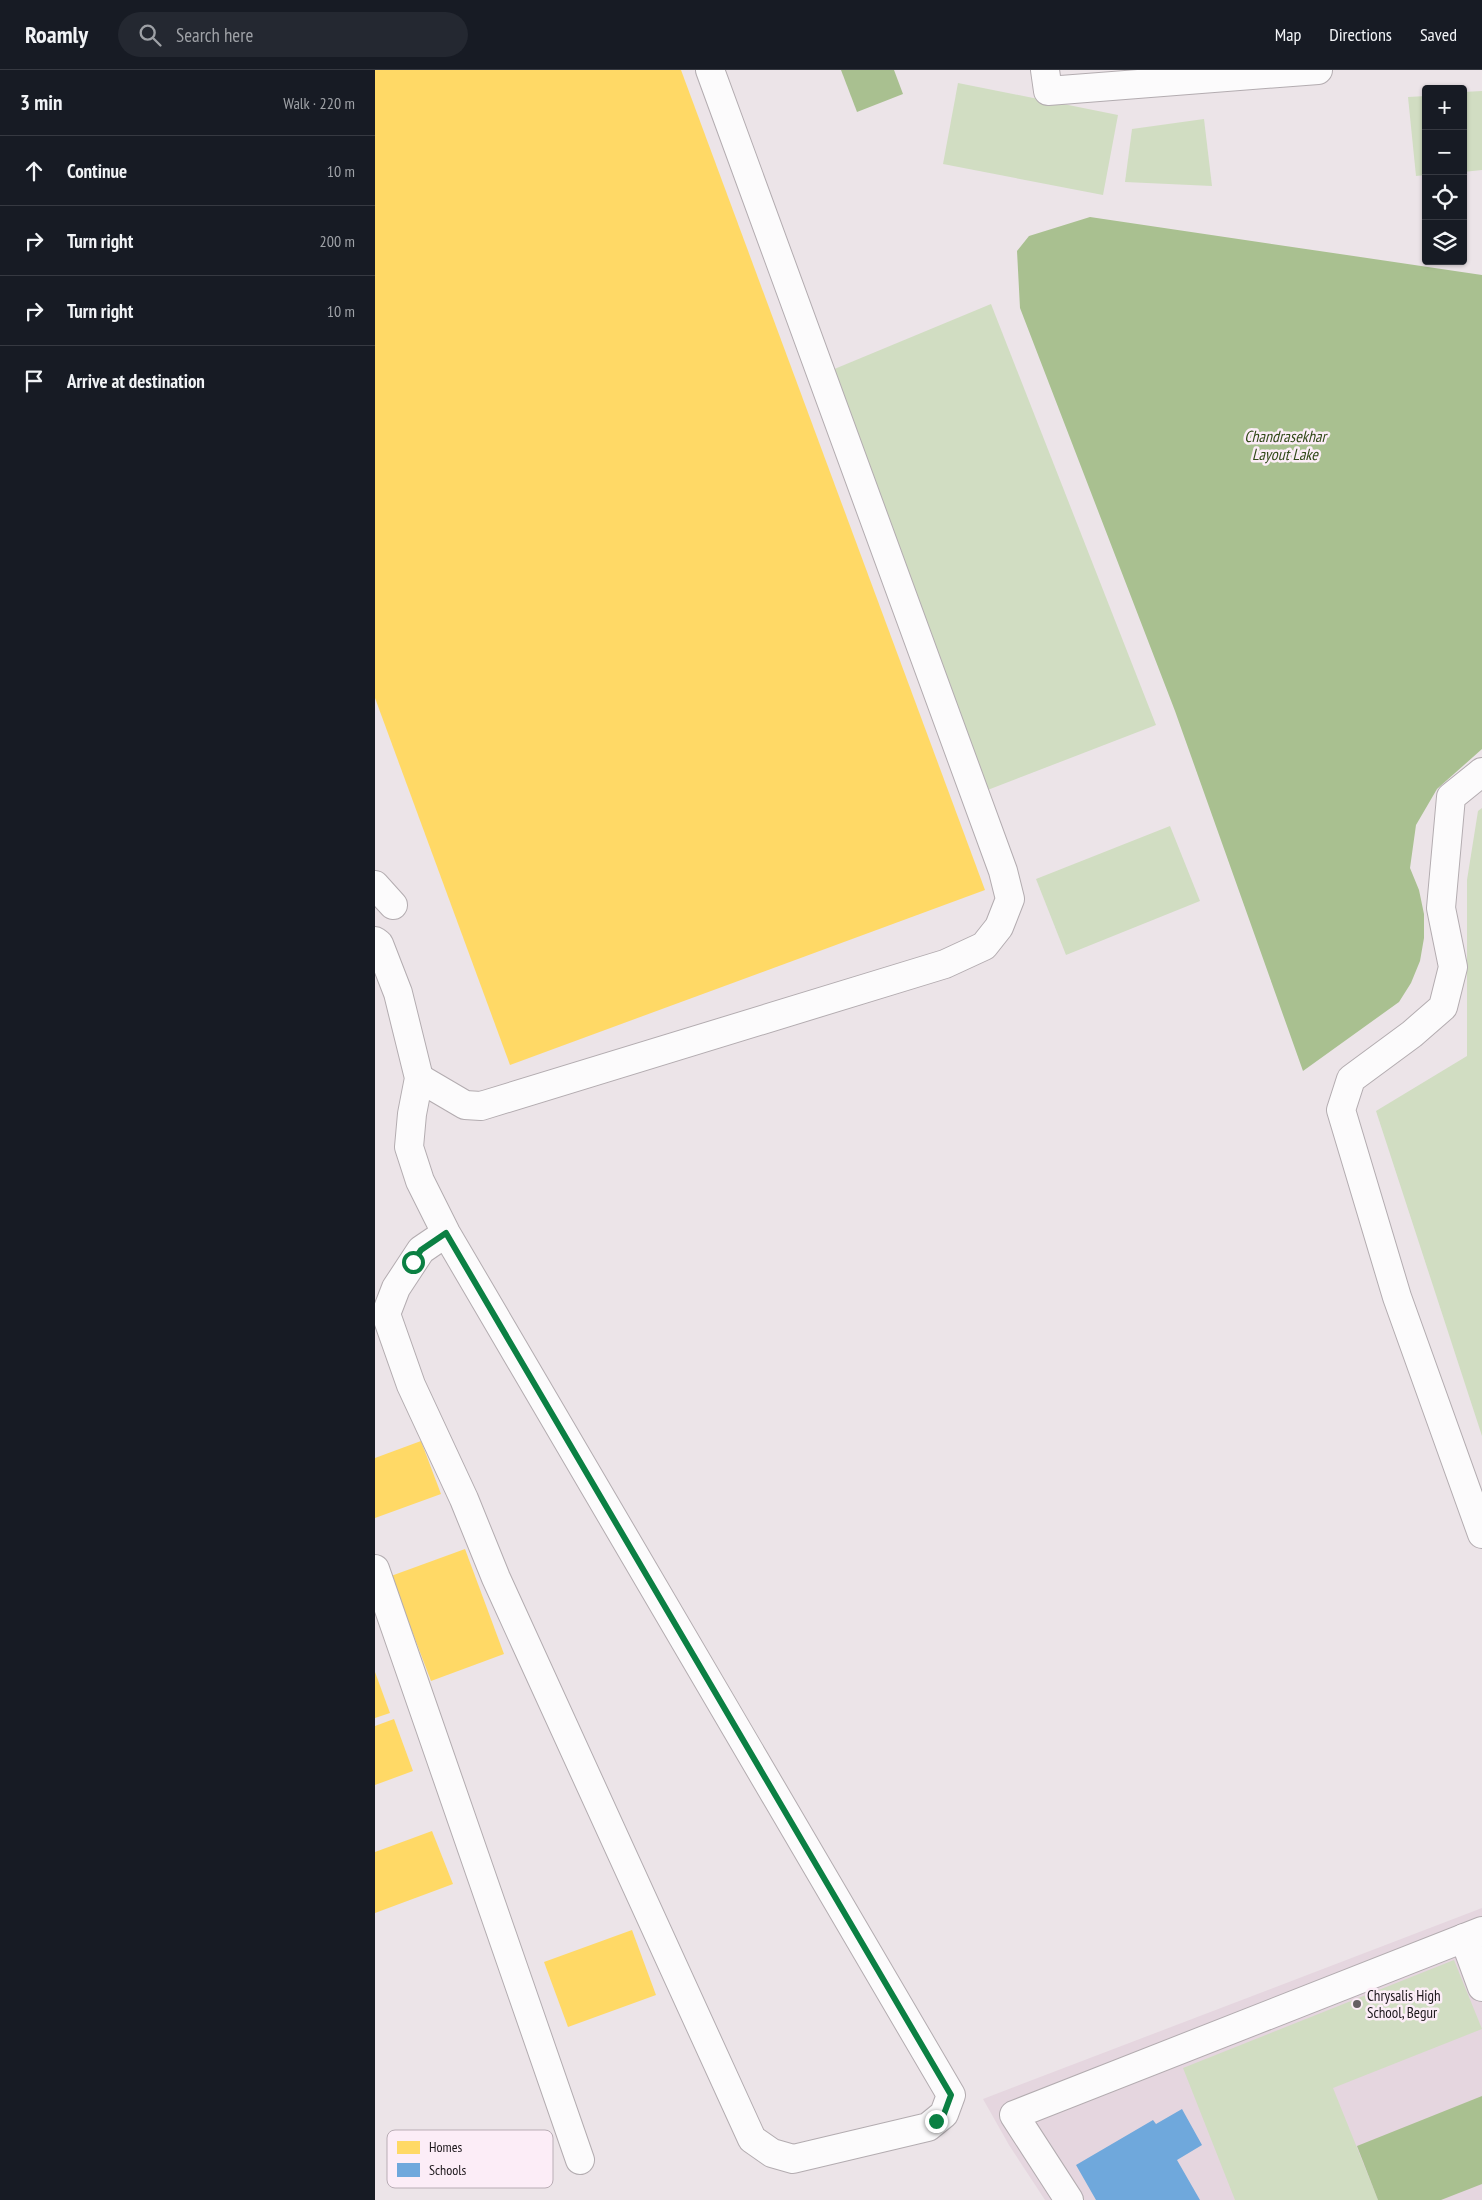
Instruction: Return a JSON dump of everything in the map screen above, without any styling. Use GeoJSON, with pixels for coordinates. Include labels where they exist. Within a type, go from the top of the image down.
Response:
{"type":"FeatureCollection","features":[{"type":"Feature","properties":{"kind":"street"},"geometry":{"type":"LineString","coordinates":[[419,1078],[465,1105],[481,1106],[945,964],[984,946],[999,927],[1010,898],[1003,871],[710,70]]}},
{"type":"Feature","properties":{"kind":"street"},"geometry":{"type":"LineString","coordinates":[[1045,70],[1048,91],[1318,70]]}},
{"type":"Feature","properties":{"kind":"street"},"geometry":{"type":"LineString","coordinates":[[1482,772],[1451,797],[1441,908],[1453,967],[1443,1007],[1412,1034],[1351,1079],[1341,1110],[1397,1297],[1482,1534]]}},
{"type":"Feature","properties":{"kind":"street"},"geometry":{"type":"LineString","coordinates":[[375,885],[393,904]]}},
{"type":"Feature","properties":{"kind":"street"},"geometry":{"type":"LineString","coordinates":[[375,941],[379,944],[398,993],[419,1078],[412,1114],[409,1147],[420,1181],[446,1233],[951,2095],[944,2114],[928,2127],[793,2159],[772,2153],[752,2139],[496,1578],[464,1499],[411,1386],[393,1336],[386,1314],[396,1288],[421,1250],[446,1233]]}},
{"type":"Feature","properties":{"kind":"street"},"geometry":{"type":"LineString","coordinates":[[375,1569],[580,2160]]}},
{"type":"Feature","properties":{"kind":"street"},"geometry":{"type":"LineString","coordinates":[[1069,2200],[1014,2115],[1473,1934],[1482,1986]]}},
{"type":"Feature","properties":{"kind":"shaded area"},"geometry":{"type":"Polygon","coordinates":[[[958,83],[1118,115],[1103,195],[943,164],[958,83]]]}},
{"type":"Feature","properties":{"kind":"shaded area"},"geometry":{"type":"Polygon","coordinates":[[[1482,91],[1482,170],[1467,172],[1467,130],[1467,92],[1482,91]]]}},
{"type":"Feature","properties":{"kind":"shaded area"},"geometry":{"type":"Polygon","coordinates":[[[1422,96],[1422,175],[1416,176],[1408,97],[1422,96]]]}},
{"type":"Feature","properties":{"kind":"shaded area"},"geometry":{"type":"Polygon","coordinates":[[[1204,119],[1212,186],[1125,182],[1132,129],[1204,119]]]}},
{"type":"Feature","properties":{"kind":"shaded area"},"geometry":{"type":"Polygon","coordinates":[[[991,304],[1156,725],[985,791],[832,370],[991,304]]]}},
{"type":"Feature","properties":{"kind":"shaded area"},"geometry":{"type":"Polygon","coordinates":[[[1482,808],[1482,1436],[1376,1111],[1467,1056],[1467,880],[1478,811],[1482,808]]]}},
{"type":"Feature","properties":{"kind":"shaded area"},"geometry":{"type":"Polygon","coordinates":[[[1170,826],[1200,901],[1066,955],[1036,879],[1170,826]]]}},
{"type":"Feature","properties":{"kind":"shaded area","name":"Chrysalis High School, Begur"},"geometry":{"type":"Polygon","coordinates":[[[1482,1908],[1482,2200],[1045,2200],[1009,2145],[983,2099],[1482,1908]]]}},
{"type":"Feature","properties":{"kind":"shaded area"},"geometry":{"type":"Polygon","coordinates":[[[1454,1960],[1482,2029],[1333,2088],[1378,2200],[1235,2200],[1183,2068],[1454,1960]]]}},
{"type":"Feature","properties":{"kind":"water"},"geometry":{"type":"Polygon","coordinates":[[[841,70],[894,70],[903,94],[857,112],[841,70]]]}},
{"type":"Feature","properties":{"kind":"water","name":"Chandrasekhar Layout Lake"},"geometry":{"type":"Polygon","coordinates":[[[1090,217],[1482,275],[1482,749],[1437,789],[1416,825],[1410,868],[1419,890],[1424,914],[1424,938],[1420,961],[1411,983],[1399,1002],[1303,1071],[1175,711],[1020,308],[1017,251],[1029,236],[1090,217]]]}},
{"type":"Feature","properties":{"kind":"water"},"geometry":{"type":"Polygon","coordinates":[[[1482,2096],[1482,2184],[1441,2200],[1378,2200],[1357,2146],[1482,2096]]]}},
{"type":"Feature","properties":{"kind":"building: Homes"},"geometry":{"type":"Polygon","coordinates":[[[375,70],[681,70],[985,890],[510,1065],[375,698],[375,70]]]}},
{"type":"Feature","properties":{"kind":"building: Homes"},"geometry":{"type":"Polygon","coordinates":[[[421,1441],[441,1494],[375,1518],[375,1458],[421,1441]]]}},
{"type":"Feature","properties":{"kind":"building: Homes"},"geometry":{"type":"Polygon","coordinates":[[[465,1549],[504,1654],[431,1681],[391,1576],[465,1549]]]}},
{"type":"Feature","properties":{"kind":"building: Homes"},"geometry":{"type":"Polygon","coordinates":[[[375,1672],[390,1713],[375,1718],[375,1672]]]}},
{"type":"Feature","properties":{"kind":"building: Homes"},"geometry":{"type":"Polygon","coordinates":[[[394,1719],[413,1771],[375,1785],[375,1726],[394,1719]]]}},
{"type":"Feature","properties":{"kind":"building: Homes"},"geometry":{"type":"Polygon","coordinates":[[[432,1831],[453,1884],[375,1913],[375,1852],[432,1831]]]}},
{"type":"Feature","properties":{"kind":"building: Homes"},"geometry":{"type":"Polygon","coordinates":[[[632,1930],[656,1995],[568,2027],[544,1962],[632,1930]]]}},
{"type":"Feature","properties":{"kind":"building: Schools"},"geometry":{"type":"Polygon","coordinates":[[[1182,2109],[1202,2145],[1177,2160],[1200,2200],[1096,2200],[1076,2165],[1153,2120],[1156,2124],[1182,2109]]]}},
{"type":"Feature","properties":{"kind":"place","name":"Chrysalis High School, Begur"},"geometry":{"type":"Point","coordinates":[1357,2004]}},
{"type":"Feature","properties":{"kind":"route"},"geometry":{"type":"LineString","coordinates":[[413,1262],[421,1250],[446,1233],[951,2095],[944,2114],[936,2121]]}}]}
